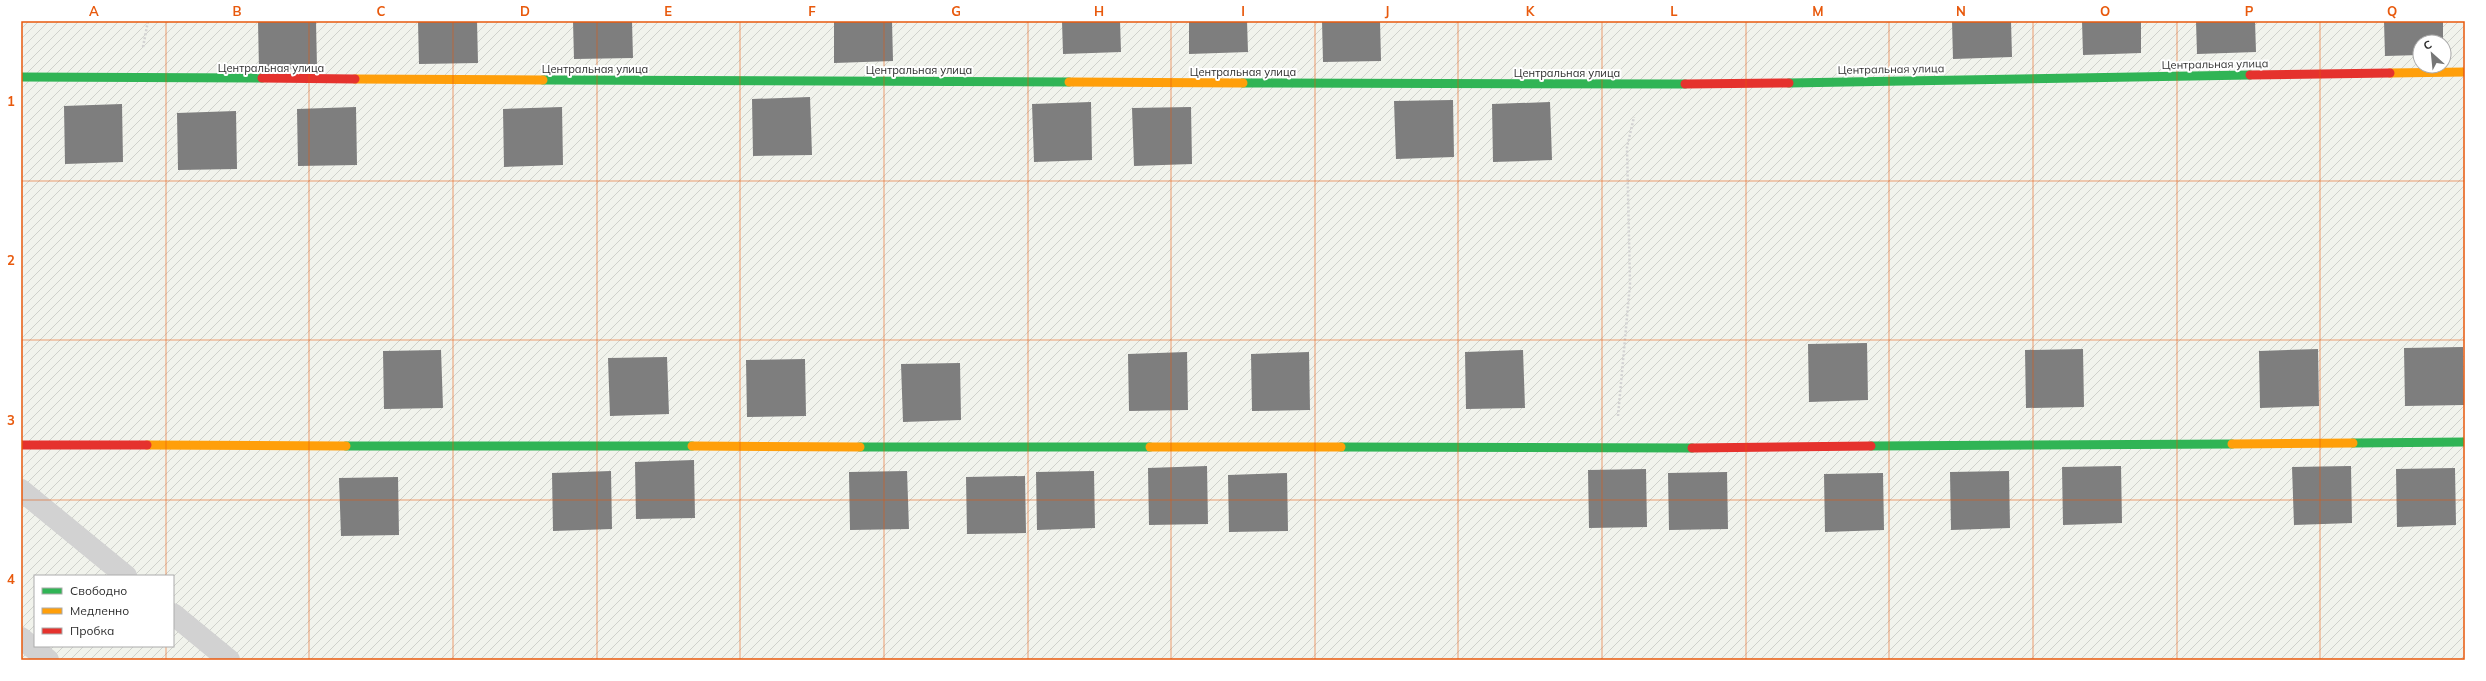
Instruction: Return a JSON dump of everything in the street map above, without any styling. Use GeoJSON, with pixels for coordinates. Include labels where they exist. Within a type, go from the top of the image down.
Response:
{"type":"FeatureCollection","features":[{"type":"Feature","properties":{"kind":"street","name":"Центральная улица"},"geometry":{"type":"LineString","coordinates":[[21,77],[1643,85],[2465,72]]}},
{"type":"Feature","properties":{"kind":"street"},"geometry":{"type":"LineString","coordinates":[[21,444],[1632,448],[2465,442]]}},
{"type":"Feature","properties":{"kind":"street"},"geometry":{"type":"LineString","coordinates":[[21,490],[125,575]]}},
{"type":"Feature","properties":{"kind":"street"},"geometry":{"type":"LineString","coordinates":[[174,615],[229,660]]}},
{"type":"Feature","properties":{"kind":"street"},"geometry":{"type":"LineString","coordinates":[[21,638],[48,660]]}},
{"type":"Feature","properties":{"kind":"path"},"geometry":{"type":"LineString","coordinates":[[1632,448],[1617,425],[1624,364],[1630,284],[1626,147],[1643,85]]}},
{"type":"Feature","properties":{"kind":"shaded area"},"geometry":{"type":"Polygon","coordinates":[[[21,21],[2465,21],[2465,660],[21,660],[21,21]]]}},
{"type":"Feature","properties":{"kind":"building"},"geometry":{"type":"Polygon","coordinates":[[[258,21],[316,21],[317,68],[259,70],[258,21]]]}},
{"type":"Feature","properties":{"kind":"building"},"geometry":{"type":"Polygon","coordinates":[[[418,21],[477,21],[478,63],[419,64],[418,21]]]}},
{"type":"Feature","properties":{"kind":"building"},"geometry":{"type":"Polygon","coordinates":[[[573,21],[632,21],[633,58],[574,59],[573,21]]]}},
{"type":"Feature","properties":{"kind":"building"},"geometry":{"type":"Polygon","coordinates":[[[834,21],[892,21],[893,61],[834,63],[834,21]]]}},
{"type":"Feature","properties":{"kind":"building"},"geometry":{"type":"Polygon","coordinates":[[[1062,21],[1120,21],[1121,52],[1063,54],[1062,21]]]}},
{"type":"Feature","properties":{"kind":"building"},"geometry":{"type":"Polygon","coordinates":[[[1189,21],[1247,21],[1248,52],[1189,54],[1189,21]]]}},
{"type":"Feature","properties":{"kind":"building"},"geometry":{"type":"Polygon","coordinates":[[[1322,21],[1380,21],[1381,61],[1323,62],[1322,21]]]}},
{"type":"Feature","properties":{"kind":"building"},"geometry":{"type":"Polygon","coordinates":[[[1952,21],[2011,21],[2012,57],[1953,59],[1952,21]]]}},
{"type":"Feature","properties":{"kind":"building"},"geometry":{"type":"Polygon","coordinates":[[[2082,21],[2141,21],[2141,53],[2083,55],[2082,21]]]}},
{"type":"Feature","properties":{"kind":"building"},"geometry":{"type":"Polygon","coordinates":[[[2196,21],[2255,21],[2256,52],[2197,54],[2196,21]]]}},
{"type":"Feature","properties":{"kind":"building"},"geometry":{"type":"Polygon","coordinates":[[[2384,21],[2443,21],[2443,34],[2412,34],[2412,55],[2385,56],[2384,21]]]}},
{"type":"Feature","properties":{"kind":"building"},"geometry":{"type":"Polygon","coordinates":[[[810,97],[812,155],[753,156],[752,99],[810,97]]]}},
{"type":"Feature","properties":{"kind":"building"},"geometry":{"type":"Polygon","coordinates":[[[1453,100],[1454,157],[1396,159],[1394,101],[1453,100]]]}},
{"type":"Feature","properties":{"kind":"building"},"geometry":{"type":"Polygon","coordinates":[[[1091,102],[1092,160],[1034,162],[1032,104],[1091,102]]]}},
{"type":"Feature","properties":{"kind":"building"},"geometry":{"type":"Polygon","coordinates":[[[1550,102],[1552,160],[1493,162],[1492,104],[1550,102]]]}},
{"type":"Feature","properties":{"kind":"building"},"geometry":{"type":"Polygon","coordinates":[[[122,104],[123,162],[65,164],[64,106],[122,104]]]}},
{"type":"Feature","properties":{"kind":"building"},"geometry":{"type":"Polygon","coordinates":[[[356,107],[357,165],[298,166],[297,109],[356,107]]]}},
{"type":"Feature","properties":{"kind":"building"},"geometry":{"type":"Polygon","coordinates":[[[562,107],[563,165],[504,167],[503,109],[562,107]]]}},
{"type":"Feature","properties":{"kind":"building"},"geometry":{"type":"Polygon","coordinates":[[[1191,107],[1192,164],[1134,166],[1132,108],[1191,107]]]}},
{"type":"Feature","properties":{"kind":"building"},"geometry":{"type":"Polygon","coordinates":[[[236,111],[237,169],[178,170],[177,113],[236,111]]]}},
{"type":"Feature","properties":{"kind":"building"},"geometry":{"type":"Polygon","coordinates":[[[1867,343],[1868,400],[1809,402],[1808,344],[1867,343]]]}},
{"type":"Feature","properties":{"kind":"building"},"geometry":{"type":"Polygon","coordinates":[[[2463,347],[2464,405],[2405,406],[2404,348],[2463,347]]]}},
{"type":"Feature","properties":{"kind":"building"},"geometry":{"type":"Polygon","coordinates":[[[2083,349],[2084,407],[2026,408],[2025,350],[2083,349]]]}},
{"type":"Feature","properties":{"kind":"building"},"geometry":{"type":"Polygon","coordinates":[[[2318,349],[2319,406],[2260,408],[2259,351],[2318,349]]]}},
{"type":"Feature","properties":{"kind":"building"},"geometry":{"type":"Polygon","coordinates":[[[441,350],[443,408],[384,409],[383,351],[441,350]]]}},
{"type":"Feature","properties":{"kind":"building"},"geometry":{"type":"Polygon","coordinates":[[[1523,350],[1525,408],[1466,409],[1465,352],[1523,350]]]}},
{"type":"Feature","properties":{"kind":"building"},"geometry":{"type":"Polygon","coordinates":[[[1187,352],[1188,410],[1129,411],[1128,354],[1187,352]]]}},
{"type":"Feature","properties":{"kind":"building"},"geometry":{"type":"Polygon","coordinates":[[[1309,352],[1310,410],[1252,411],[1251,354],[1309,352]]]}},
{"type":"Feature","properties":{"kind":"building"},"geometry":{"type":"Polygon","coordinates":[[[667,357],[669,414],[610,416],[608,358],[667,357]]]}},
{"type":"Feature","properties":{"kind":"building"},"geometry":{"type":"Polygon","coordinates":[[[805,359],[806,416],[747,417],[746,360],[805,359]]]}},
{"type":"Feature","properties":{"kind":"building"},"geometry":{"type":"Polygon","coordinates":[[[960,363],[961,420],[903,422],[901,364],[960,363]]]}},
{"type":"Feature","properties":{"kind":"building"},"geometry":{"type":"Polygon","coordinates":[[[694,460],[695,518],[636,519],[635,462],[694,460]]]}},
{"type":"Feature","properties":{"kind":"building"},"geometry":{"type":"Polygon","coordinates":[[[1207,466],[1208,524],[1149,525],[1148,468],[1207,466]]]}},
{"type":"Feature","properties":{"kind":"building"},"geometry":{"type":"Polygon","coordinates":[[[2121,466],[2122,523],[2063,525],[2062,467],[2121,466]]]}},
{"type":"Feature","properties":{"kind":"building"},"geometry":{"type":"Polygon","coordinates":[[[2351,466],[2352,523],[2294,525],[2292,467],[2351,466]]]}},
{"type":"Feature","properties":{"kind":"building"},"geometry":{"type":"Polygon","coordinates":[[[2455,468],[2456,525],[2397,527],[2396,469],[2455,468]]]}},
{"type":"Feature","properties":{"kind":"building"},"geometry":{"type":"Polygon","coordinates":[[[1646,469],[1647,527],[1589,528],[1588,470],[1646,469]]]}},
{"type":"Feature","properties":{"kind":"building"},"geometry":{"type":"Polygon","coordinates":[[[611,471],[612,529],[553,531],[552,473],[611,471]]]}},
{"type":"Feature","properties":{"kind":"building"},"geometry":{"type":"Polygon","coordinates":[[[907,471],[909,529],[850,530],[849,472],[907,471]]]}},
{"type":"Feature","properties":{"kind":"building"},"geometry":{"type":"Polygon","coordinates":[[[1094,471],[1095,528],[1037,530],[1036,472],[1094,471]]]}},
{"type":"Feature","properties":{"kind":"building"},"geometry":{"type":"Polygon","coordinates":[[[2009,471],[2010,528],[1951,530],[1950,472],[2009,471]]]}},
{"type":"Feature","properties":{"kind":"building"},"geometry":{"type":"Polygon","coordinates":[[[1727,472],[1728,529],[1669,530],[1668,473],[1727,472]]]}},
{"type":"Feature","properties":{"kind":"building"},"geometry":{"type":"Polygon","coordinates":[[[1287,473],[1288,531],[1229,532],[1228,475],[1287,473]]]}},
{"type":"Feature","properties":{"kind":"building"},"geometry":{"type":"Polygon","coordinates":[[[1883,473],[1884,530],[1825,532],[1824,474],[1883,473]]]}},
{"type":"Feature","properties":{"kind":"building"},"geometry":{"type":"Polygon","coordinates":[[[1025,476],[1026,533],[967,534],[966,477],[1025,476]]]}},
{"type":"Feature","properties":{"kind":"building"},"geometry":{"type":"Polygon","coordinates":[[[398,477],[399,535],[341,536],[339,478],[398,477]]]}},
{"type":"Feature","properties":{"kind":"traffic: fast"},"geometry":{"type":"LineString","coordinates":[[1789,83],[2250,75]]}},
{"type":"Feature","properties":{"kind":"traffic: fast"},"geometry":{"type":"LineString","coordinates":[[21,77],[262,78]]}},
{"type":"Feature","properties":{"kind":"traffic: fast"},"geometry":{"type":"LineString","coordinates":[[543,80],[1069,82]]}},
{"type":"Feature","properties":{"kind":"traffic: fast"},"geometry":{"type":"LineString","coordinates":[[1243,83],[1685,84]]}},
{"type":"Feature","properties":{"kind":"traffic: fast"},"geometry":{"type":"LineString","coordinates":[[2353,443],[2465,442]]}},
{"type":"Feature","properties":{"kind":"traffic: fast"},"geometry":{"type":"LineString","coordinates":[[1871,446],[2232,444]]}},
{"type":"Feature","properties":{"kind":"traffic: fast"},"geometry":{"type":"LineString","coordinates":[[346,446],[692,446]]}},
{"type":"Feature","properties":{"kind":"traffic: fast"},"geometry":{"type":"LineString","coordinates":[[860,447],[1150,447]]}},
{"type":"Feature","properties":{"kind":"traffic: fast"},"geometry":{"type":"LineString","coordinates":[[1341,447],[1692,448]]}},
{"type":"Feature","properties":{"kind":"traffic: slow"},"geometry":{"type":"LineString","coordinates":[[2390,73],[2465,72]]}},
{"type":"Feature","properties":{"kind":"traffic: slow"},"geometry":{"type":"LineString","coordinates":[[355,79],[543,80]]}},
{"type":"Feature","properties":{"kind":"traffic: slow"},"geometry":{"type":"LineString","coordinates":[[1069,82],[1243,83]]}},
{"type":"Feature","properties":{"kind":"traffic: slow"},"geometry":{"type":"LineString","coordinates":[[2232,444],[2353,443]]}},
{"type":"Feature","properties":{"kind":"traffic: slow"},"geometry":{"type":"LineString","coordinates":[[147,445],[346,446]]}},
{"type":"Feature","properties":{"kind":"traffic: slow"},"geometry":{"type":"LineString","coordinates":[[692,446],[860,447]]}},
{"type":"Feature","properties":{"kind":"traffic: slow"},"geometry":{"type":"LineString","coordinates":[[1150,447],[1341,447]]}},
{"type":"Feature","properties":{"kind":"traffic: jam"},"geometry":{"type":"LineString","coordinates":[[2250,75],[2390,73]]}},
{"type":"Feature","properties":{"kind":"traffic: jam"},"geometry":{"type":"LineString","coordinates":[[262,78],[355,79]]}},
{"type":"Feature","properties":{"kind":"traffic: jam"},"geometry":{"type":"LineString","coordinates":[[1685,84],[1789,83]]}},
{"type":"Feature","properties":{"kind":"traffic: jam"},"geometry":{"type":"LineString","coordinates":[[21,445],[147,445]]}},
{"type":"Feature","properties":{"kind":"traffic: jam"},"geometry":{"type":"LineString","coordinates":[[1692,448],[1871,446]]}}]}
